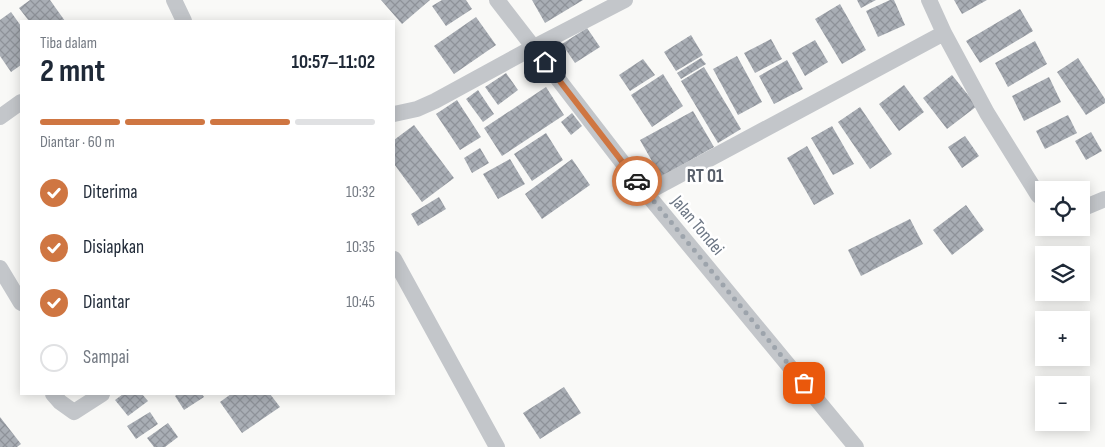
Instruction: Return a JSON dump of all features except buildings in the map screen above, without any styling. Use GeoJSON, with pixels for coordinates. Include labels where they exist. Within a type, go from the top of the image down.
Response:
{"type":"FeatureCollection","features":[{"type":"Feature","properties":{"kind":"street"},"geometry":{"type":"LineString","coordinates":[[174,0],[184,20]]}},
{"type":"Feature","properties":{"kind":"street","name":"Jalan Tondei"},"geometry":{"type":"LineString","coordinates":[[496,0],[646,193],[856,447]]}},
{"type":"Feature","properties":{"kind":"street"},"geometry":{"type":"LineString","coordinates":[[395,114],[417,110],[625,0]]}},
{"type":"Feature","properties":{"kind":"street"},"geometry":{"type":"LineString","coordinates":[[929,0],[944,33],[987,113],[1035,190]]}},
{"type":"Feature","properties":{"kind":"street"},"geometry":{"type":"LineString","coordinates":[[646,193],[944,33]]}},
{"type":"Feature","properties":{"kind":"street"},"geometry":{"type":"LineString","coordinates":[[0,117],[20,103]]}},
{"type":"Feature","properties":{"kind":"street"},"geometry":{"type":"LineString","coordinates":[[1090,206],[1105,199]]}},
{"type":"Feature","properties":{"kind":"street"},"geometry":{"type":"LineString","coordinates":[[395,261],[497,447]]}},
{"type":"Feature","properties":{"kind":"street"},"geometry":{"type":"LineString","coordinates":[[0,268],[20,301]]}},
{"type":"Feature","properties":{"kind":"street"},"geometry":{"type":"LineString","coordinates":[[54,395],[74,412],[100,395]]}},
{"type":"Feature","properties":{"kind":"way so far"},"geometry":{"type":"LineString","coordinates":[[637,181],[804,383]]}},
{"type":"Feature","properties":{"kind":"district","name":"RT 01"},"geometry":{"type":"Point","coordinates":[705,175]}},
{"type":"Feature","properties":{"kind":"route"},"geometry":{"type":"LineString","coordinates":[[545,62],[637,181]]}}]}
